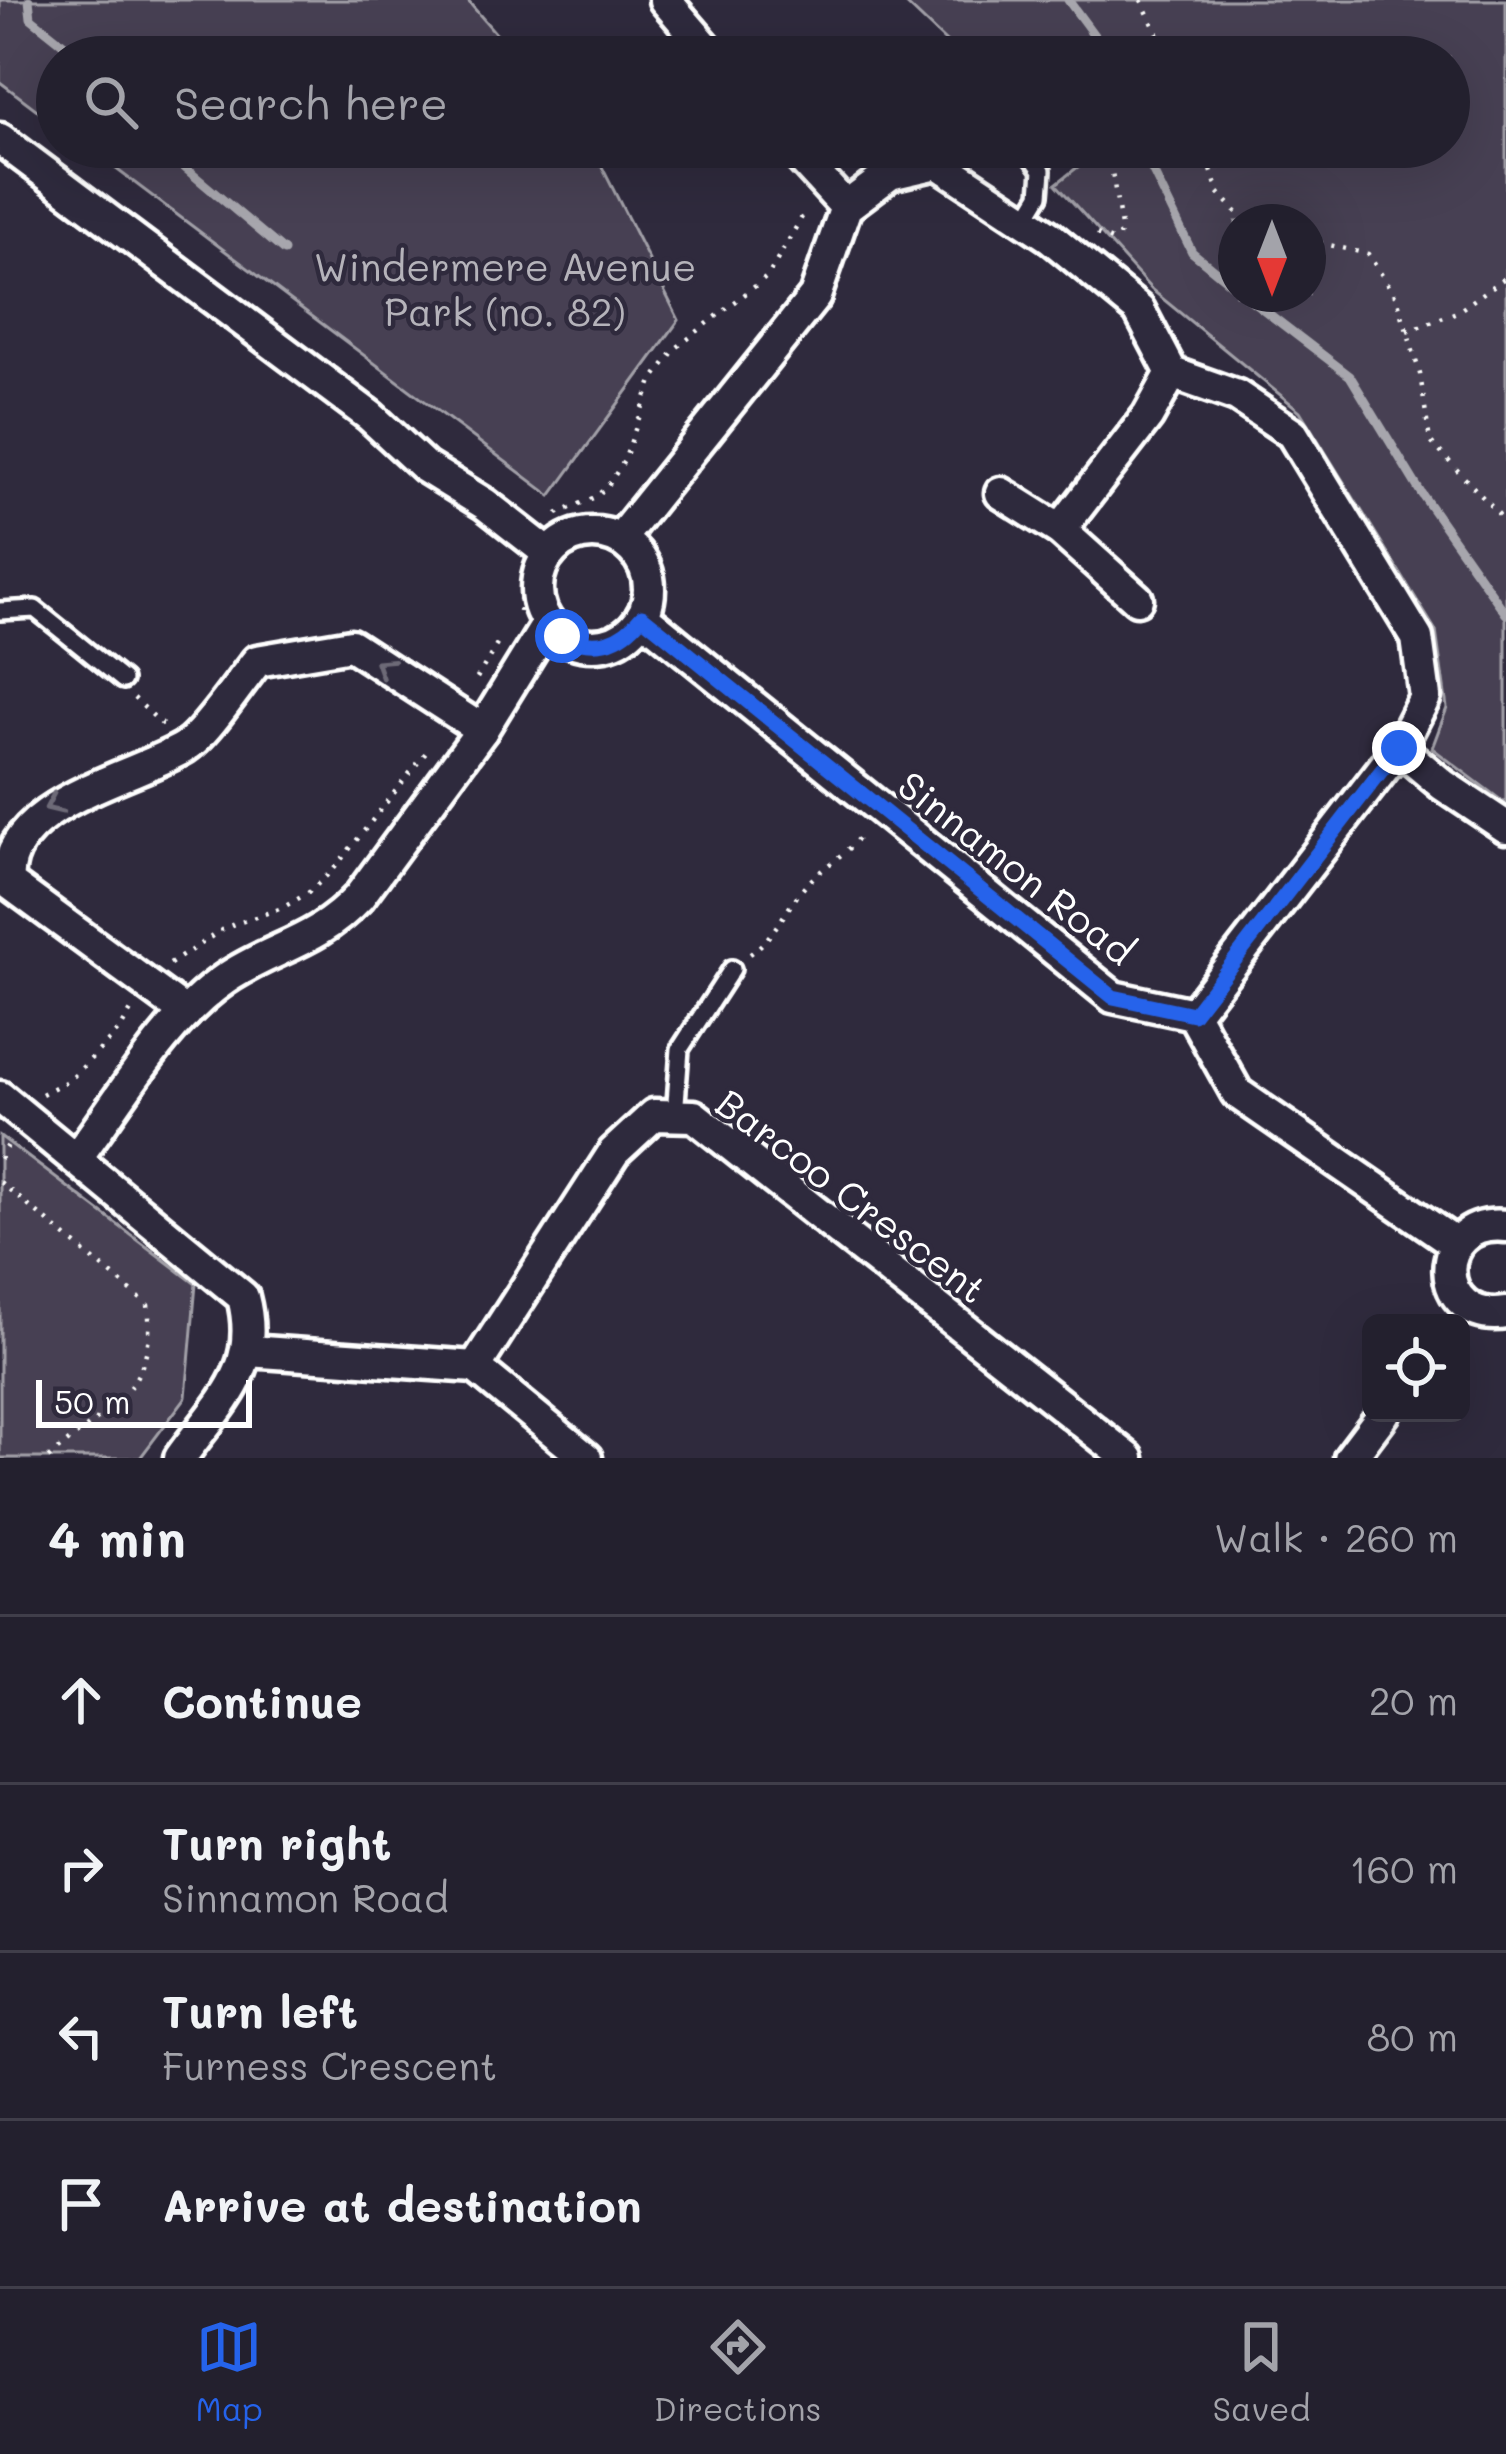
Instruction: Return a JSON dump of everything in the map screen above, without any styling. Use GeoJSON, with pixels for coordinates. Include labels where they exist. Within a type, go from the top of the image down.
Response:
{"type":"FeatureCollection","features":[{"type":"Feature","properties":{"kind":"street"},"geometry":{"type":"LineString","coordinates":[[665,0],[696,36]]}},
{"type":"Feature","properties":{"kind":"street"},"geometry":{"type":"LineString","coordinates":[[0,139],[36,166]]}},
{"type":"Feature","properties":{"kind":"street"},"geometry":{"type":"LineString","coordinates":[[39,168],[370,416],[425,467],[485,504],[549,554]]}},
{"type":"Feature","properties":{"kind":"street"},"geometry":{"type":"LineString","coordinates":[[809,168],[846,207]]}},
{"type":"Feature","properties":{"kind":"street"},"geometry":{"type":"LineString","coordinates":[[620,539],[814,296],[846,207],[890,174],[907,168]]}},
{"type":"Feature","properties":{"kind":"street"},"geometry":{"type":"LineString","coordinates":[[958,168],[1139,310],[1172,373],[1237,396],[1292,433],[1418,638],[1425,697],[1399,748],[1193,1014],[1237,1093],[1456,1244]]}},
{"type":"Feature","properties":{"kind":"street"},"geometry":{"type":"LineString","coordinates":[[1060,530],[1148,416],[1172,373]]}},
{"type":"Feature","properties":{"kind":"street"},"geometry":{"type":"LineString","coordinates":[[1000,493],[1060,530],[1137,599]]}},
{"type":"Feature","properties":{"kind":"street"},"geometry":{"type":"LineString","coordinates":[[77,1157],[186,1013],[226,978],[308,939],[359,897],[534,618],[540,570],[549,554],[563,541],[601,533],[620,539],[644,564],[648,599],[642,616],[615,640],[597,645],[562,636],[534,618]]}},
{"type":"Feature","properties":{"kind":"street","name":"Sinnamon Road"},"geometry":{"type":"LineString","coordinates":[[642,616],[1113,997],[1193,1014]]}},
{"type":"Feature","properties":{"kind":"street"},"geometry":{"type":"LineString","coordinates":[[186,1013],[9,883],[3,866],[6,850],[31,814],[188,746],[257,661],[351,645],[471,723]]}},
{"type":"Feature","properties":{"kind":"street"},"geometry":{"type":"LineString","coordinates":[[1399,748],[1443,785],[1506,827]]}},
{"type":"Feature","properties":{"kind":"street"},"geometry":{"type":"LineString","coordinates":[[12,1106],[243,1297],[249,1322],[242,1372],[180,1458]]}},
{"type":"Feature","properties":{"kind":"street","name":"Barcoo Crescent"},"geometry":{"type":"LineString","coordinates":[[475,1367],[614,1152],[654,1115],[694,1116],[1128,1458]]}},
{"type":"Feature","properties":{"kind":"street"},"geometry":{"type":"LineString","coordinates":[[1461,1314],[1450,1283],[1450,1256],[1456,1244],[1478,1227],[1506,1226]]}},
{"type":"Feature","properties":{"kind":"street"},"geometry":{"type":"LineString","coordinates":[[1470,1314],[1506,1312]]}},
{"type":"Feature","properties":{"kind":"street"},"geometry":{"type":"LineString","coordinates":[[248,1351],[475,1367],[586,1458]]}},
{"type":"Feature","properties":{"kind":"street"},"geometry":{"type":"LineString","coordinates":[[1350,1458],[1377,1422]]}},
{"type":"Feature","properties":{"kind":"lane"},"geometry":{"type":"LineString","coordinates":[[1023,223],[1040,195],[1041,168]]}},
{"type":"Feature","properties":{"kind":"lane"},"geometry":{"type":"LineString","coordinates":[[0,610],[35,609],[123,680]]}},
{"type":"Feature","properties":{"kind":"lane"},"geometry":{"type":"LineString","coordinates":[[675,1116],[680,1048],[732,969]]}},
{"type":"Feature","properties":{"kind":"path"},"geometry":{"type":"LineString","coordinates":[[1141,0],[1159,36]]}},
{"type":"Feature","properties":{"kind":"path"},"geometry":{"type":"LineString","coordinates":[[557,514],[607,487],[624,460],[652,381],[675,349],[768,276],[796,233],[820,181],[835,168]]}},
{"type":"Feature","properties":{"kind":"path"},"geometry":{"type":"LineString","coordinates":[[1084,227],[1112,240],[1119,236],[1111,168]]}},
{"type":"Feature","properties":{"kind":"path"},"geometry":{"type":"LineString","coordinates":[[1211,168],[1219,192],[1230,204]]}},
{"type":"Feature","properties":{"kind":"path"},"geometry":{"type":"LineString","coordinates":[[1326,244],[1368,254],[1397,298],[1420,374],[1430,441],[1506,523]]}},
{"type":"Feature","properties":{"kind":"path"},"geometry":{"type":"LineString","coordinates":[[1407,332],[1457,312],[1506,277]]}},
{"type":"Feature","properties":{"kind":"path"},"geometry":{"type":"LineString","coordinates":[[522,578],[534,618]]}},
{"type":"Feature","properties":{"kind":"path"},"geometry":{"type":"LineString","coordinates":[[12,1106],[71,1078],[121,1028],[145,986],[186,950],[308,893],[333,870],[415,764],[471,723],[484,663],[507,629]]}},
{"type":"Feature","properties":{"kind":"path"},"geometry":{"type":"LineString","coordinates":[[123,680],[139,707],[188,746]]}},
{"type":"Feature","properties":{"kind":"path"},"geometry":{"type":"LineString","coordinates":[[732,969],[769,941],[803,890],[852,847],[881,808]]}},
{"type":"Feature","properties":{"kind":"path"},"geometry":{"type":"LineString","coordinates":[[0,1182],[148,1305],[152,1338],[127,1391],[108,1414],[48,1458]]}},
{"type":"Feature","properties":{"kind":"green space"},"geometry":{"type":"Polygon","coordinates":[[[0,0],[467,0],[498,36],[36,36],[36,109],[0,82],[0,0]]]}},
{"type":"Feature","properties":{"kind":"green space"},"geometry":{"type":"Polygon","coordinates":[[[902,0],[1506,0],[1506,804],[1432,748],[1447,708],[1436,631],[1300,411],[1152,290],[1056,184],[1076,168],[1470,168],[1470,36],[940,36],[902,0]]]}},
{"type":"Feature","properties":{"kind":"green space","name":"Windermere Avenue Park (no. 82)"},"geometry":{"type":"Polygon","coordinates":[[[115,168],[603,168],[679,320],[551,496],[115,168]]]}},
{"type":"Feature","properties":{"kind":"green space"},"geometry":{"type":"Polygon","coordinates":[[[0,1136],[196,1284],[186,1397],[140,1458],[0,1458],[0,1136]]]}},
{"type":"Feature","properties":{"kind":"waterway"},"geometry":{"type":"LineString","coordinates":[[29,0],[31,18],[54,36]]}},
{"type":"Feature","properties":{"kind":"waterway"},"geometry":{"type":"LineString","coordinates":[[1068,0],[1095,36]]}},
{"type":"Feature","properties":{"kind":"waterway"},"geometry":{"type":"LineString","coordinates":[[185,168],[284,251]]}},
{"type":"Feature","properties":{"kind":"waterway"},"geometry":{"type":"LineString","coordinates":[[1151,168],[1192,252],[1218,273]]}},
{"type":"Feature","properties":{"kind":"waterway"},"geometry":{"type":"LineString","coordinates":[[1266,312],[1350,376],[1421,493],[1506,614]]}},
{"type":"Feature","properties":{"kind":"route"},"geometry":{"type":"LineString","coordinates":[[562,636],[597,645],[631,630],[642,616],[1113,997],[1193,1014],[1399,748]]}}]}
